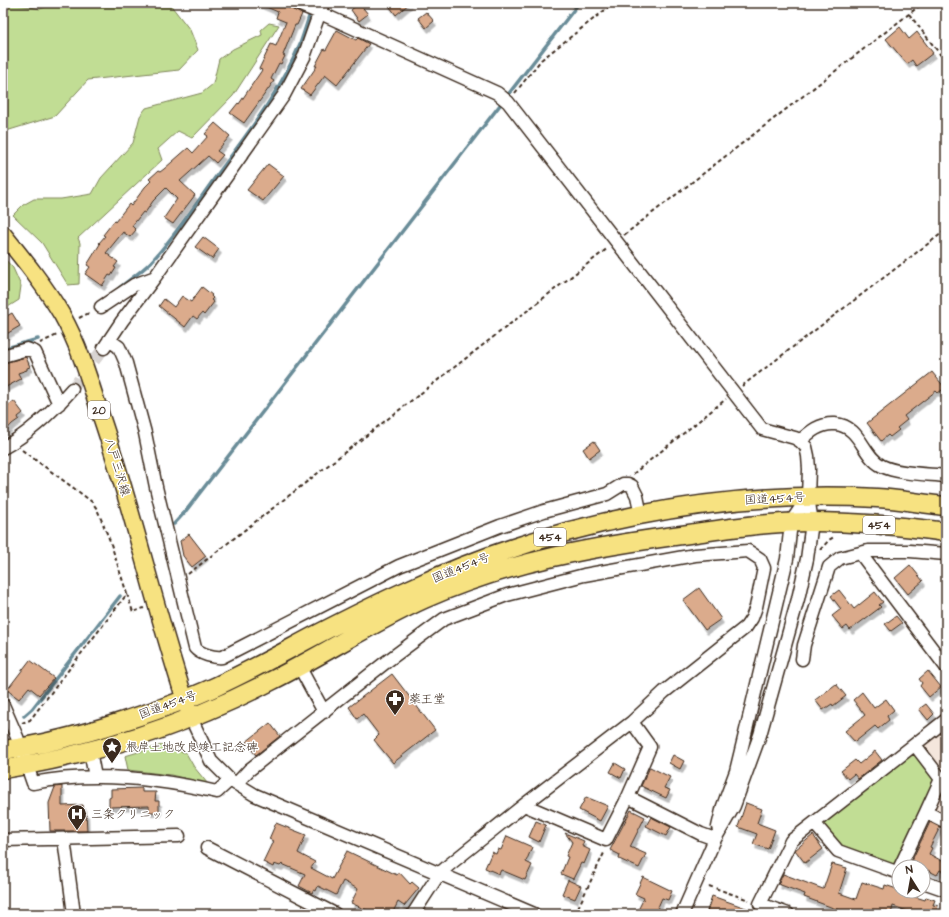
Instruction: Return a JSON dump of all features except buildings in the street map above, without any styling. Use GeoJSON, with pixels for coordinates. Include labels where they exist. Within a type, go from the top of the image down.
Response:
{"type":"FeatureCollection","features":[{"type":"Feature","properties":{"kind":"highway","name":"国道454号"},"geometry":{"type":"LineString","coordinates":[[3,750],[21,748],[94,731],[148,714],[185,700],[217,686],[408,589],[464,565],[518,546],[583,527],[641,515],[703,505],[756,500],[808,497],[878,498],[946,506]]}},
{"type":"Feature","properties":{"kind":"highway","name":"国道454号"},"geometry":{"type":"LineString","coordinates":[[3,769],[90,751],[153,732],[191,718],[269,682],[382,620],[424,599],[472,579],[528,562],[591,548],[646,539],[791,522],[900,526],[946,532]]}},
{"type":"Feature","properties":{"kind":"main road","name":"八戸三沢線"},"geometry":{"type":"LineString","coordinates":[[3,234],[26,262],[58,310],[82,358],[110,442],[191,718]]}},
{"type":"Feature","properties":{"kind":"street"},"geometry":{"type":"LineString","coordinates":[[295,3],[322,8],[497,94],[508,102],[615,242],[762,429],[795,438],[806,447],[809,470],[808,497],[812,522],[807,559],[798,599],[760,734],[734,806],[715,840],[682,914]]}},
{"type":"Feature","properties":{"kind":"street"},"geometry":{"type":"LineString","coordinates":[[322,8],[304,57],[284,95],[155,277],[122,320],[107,344],[118,347],[126,363],[145,433],[178,582],[195,648],[197,651],[217,658],[222,657],[399,566],[500,526],[544,511],[607,494],[623,484],[632,486],[637,496],[641,515]]}},
{"type":"Feature","properties":{"kind":"street"},"geometry":{"type":"LineString","coordinates":[[101,307],[134,285],[155,277]]}},
{"type":"Feature","properties":{"kind":"street"},"geometry":{"type":"LineString","coordinates":[[3,356],[27,349],[35,352],[59,404]]}},
{"type":"Feature","properties":{"kind":"street"},"geometry":{"type":"LineString","coordinates":[[7,445],[42,421],[72,388]]}},
{"type":"Feature","properties":{"kind":"street"},"geometry":{"type":"LineString","coordinates":[[800,441],[819,427],[834,424],[845,426],[851,430],[874,460],[881,465],[911,472],[946,476]]}},
{"type":"Feature","properties":{"kind":"street"},"geometry":{"type":"LineString","coordinates":[[715,840],[723,806],[736,771],[787,559],[791,522],[808,497]]}},
{"type":"Feature","properties":{"kind":"street"},"geometry":{"type":"LineString","coordinates":[[3,706],[21,748],[33,783],[59,778],[123,777],[161,781],[217,792],[250,770],[444,618],[507,595],[584,575],[695,555],[748,551],[760,559],[764,568],[756,607],[752,618],[746,627],[664,692],[632,722],[524,805],[439,874],[413,914]]}},
{"type":"Feature","properties":{"kind":"street"},"geometry":{"type":"LineString","coordinates":[[802,659],[804,646],[829,566],[840,558],[860,553],[910,551],[946,554]]}},
{"type":"Feature","properties":{"kind":"street"},"geometry":{"type":"LineString","coordinates":[[860,553],[946,667]]}},
{"type":"Feature","properties":{"kind":"street"},"geometry":{"type":"LineString","coordinates":[[299,666],[324,712]]}},
{"type":"Feature","properties":{"kind":"street"},"geometry":{"type":"LineString","coordinates":[[191,718],[211,761],[233,782],[255,795],[534,914]]}},
{"type":"Feature","properties":{"kind":"street"},"geometry":{"type":"LineString","coordinates":[[788,914],[760,904],[791,841],[946,720]]}},
{"type":"Feature","properties":{"kind":"street"},"geometry":{"type":"LineString","coordinates":[[524,805],[606,840],[628,797],[650,747],[632,722]]}},
{"type":"Feature","properties":{"kind":"street"},"geometry":{"type":"LineString","coordinates":[[904,859],[941,779],[914,745]]}},
{"type":"Feature","properties":{"kind":"street"},"geometry":{"type":"LineString","coordinates":[[90,751],[95,778]]}},
{"type":"Feature","properties":{"kind":"street"},"geometry":{"type":"LineString","coordinates":[[628,797],[715,840]]}},
{"type":"Feature","properties":{"kind":"street"},"geometry":{"type":"LineString","coordinates":[[926,812],[946,822]]}},
{"type":"Feature","properties":{"kind":"street"},"geometry":{"type":"LineString","coordinates":[[814,823],[838,851],[891,868]]}},
{"type":"Feature","properties":{"kind":"street"},"geometry":{"type":"LineString","coordinates":[[3,840],[179,836]]}},
{"type":"Feature","properties":{"kind":"street"},"geometry":{"type":"LineString","coordinates":[[64,839],[74,914]]}},
{"type":"Feature","properties":{"kind":"street"},"geometry":{"type":"LineString","coordinates":[[207,848],[321,911],[335,914]]}},
{"type":"Feature","properties":{"kind":"street"},"geometry":{"type":"LineString","coordinates":[[931,885],[946,890]]}},
{"type":"Feature","properties":{"kind":"path"},"geometry":{"type":"LineString","coordinates":[[508,102],[541,60],[614,3]]}},
{"type":"Feature","properties":{"kind":"path"},"geometry":{"type":"LineString","coordinates":[[178,582],[923,3]]}},
{"type":"Feature","properties":{"kind":"path"},"geometry":{"type":"LineString","coordinates":[[909,14],[946,62]]}},
{"type":"Feature","properties":{"kind":"path"},"geometry":{"type":"LineString","coordinates":[[623,484],[627,478],[734,393],[946,230]]}},
{"type":"Feature","properties":{"kind":"path"},"geometry":{"type":"LineString","coordinates":[[77,319],[101,307]]}},
{"type":"Feature","properties":{"kind":"path"},"geometry":{"type":"LineString","coordinates":[[27,349],[57,335]]}},
{"type":"Feature","properties":{"kind":"path"},"geometry":{"type":"LineString","coordinates":[[7,445],[92,502],[97,509],[110,541],[133,612],[144,608]]}},
{"type":"Feature","properties":{"kind":"path"},"geometry":{"type":"LineString","coordinates":[[13,728],[30,720],[127,594]]}},
{"type":"Feature","properties":{"kind":"path"},"geometry":{"type":"LineString","coordinates":[[575,914],[607,848],[606,840]]}},
{"type":"Feature","properties":{"kind":"path"},"geometry":{"type":"LineString","coordinates":[[709,886],[760,904]]}},
{"type":"Feature","properties":{"kind":"shaded area"},"geometry":{"type":"Polygon","coordinates":[[[946,725],[946,773],[925,747],[925,741],[946,725]]]}},
{"type":"Feature","properties":{"kind":"shaded area"},"geometry":{"type":"Polygon","coordinates":[[[946,780],[946,817],[936,812],[934,806],[946,780]]]}},
{"type":"Feature","properties":{"kind":"green space"},"geometry":{"type":"Polygon","coordinates":[[[3,3],[11,3],[40,9],[55,3],[169,3],[190,30],[198,50],[179,70],[88,80],[55,116],[3,132],[3,3]]]}},
{"type":"Feature","properties":{"kind":"green space"},"geometry":{"type":"Polygon","coordinates":[[[269,23],[279,25],[233,96],[192,138],[178,131],[158,149],[162,160],[78,238],[80,243],[79,284],[68,285],[42,243],[13,215],[23,205],[34,199],[61,199],[92,194],[101,178],[133,143],[140,116],[146,108],[202,93],[213,84],[219,59],[233,49],[262,35],[261,30],[269,23]]]}},
{"type":"Feature","properties":{"kind":"green space"},"geometry":{"type":"Polygon","coordinates":[[[3,257],[13,268],[21,286],[19,300],[3,310],[3,257]]]}},
{"type":"Feature","properties":{"kind":"green space"},"geometry":{"type":"Polygon","coordinates":[[[162,745],[186,753],[194,767],[208,784],[171,775],[128,770],[125,756],[162,745]]]}},
{"type":"Feature","properties":{"kind":"green space"},"geometry":{"type":"Polygon","coordinates":[[[913,753],[934,780],[897,859],[891,859],[890,865],[842,847],[825,827],[824,821],[913,753]]]}},
{"type":"Feature","properties":{"kind":"waterway"},"geometry":{"type":"LineString","coordinates":[[118,289],[147,266],[160,252],[186,219],[263,112],[292,62],[300,44],[313,3]]}},
{"type":"Feature","properties":{"kind":"waterway"},"geometry":{"type":"LineString","coordinates":[[174,524],[185,512],[579,3]]}},
{"type":"Feature","properties":{"kind":"waterway"},"geometry":{"type":"LineString","coordinates":[[3,349],[38,339]]}},
{"type":"Feature","properties":{"kind":"waterway"},"geometry":{"type":"LineString","coordinates":[[24,716],[32,709],[120,596]]}},
{"type":"Feature","properties":{"kind":"tunnel"},"geometry":{"type":"LineString","coordinates":[[72,389],[104,348]]}},
{"type":"Feature","properties":{"kind":"place","name":"薬王堂"},"geometry":{"type":"Point","coordinates":[395,716]}},
{"type":"Feature","properties":{"kind":"place","name":"根岸土地改良竣工記念碑"},"geometry":{"type":"Point","coordinates":[112,764]}},
{"type":"Feature","properties":{"kind":"place","name":"三条クリニック"},"geometry":{"type":"Point","coordinates":[77,831]}}]}
